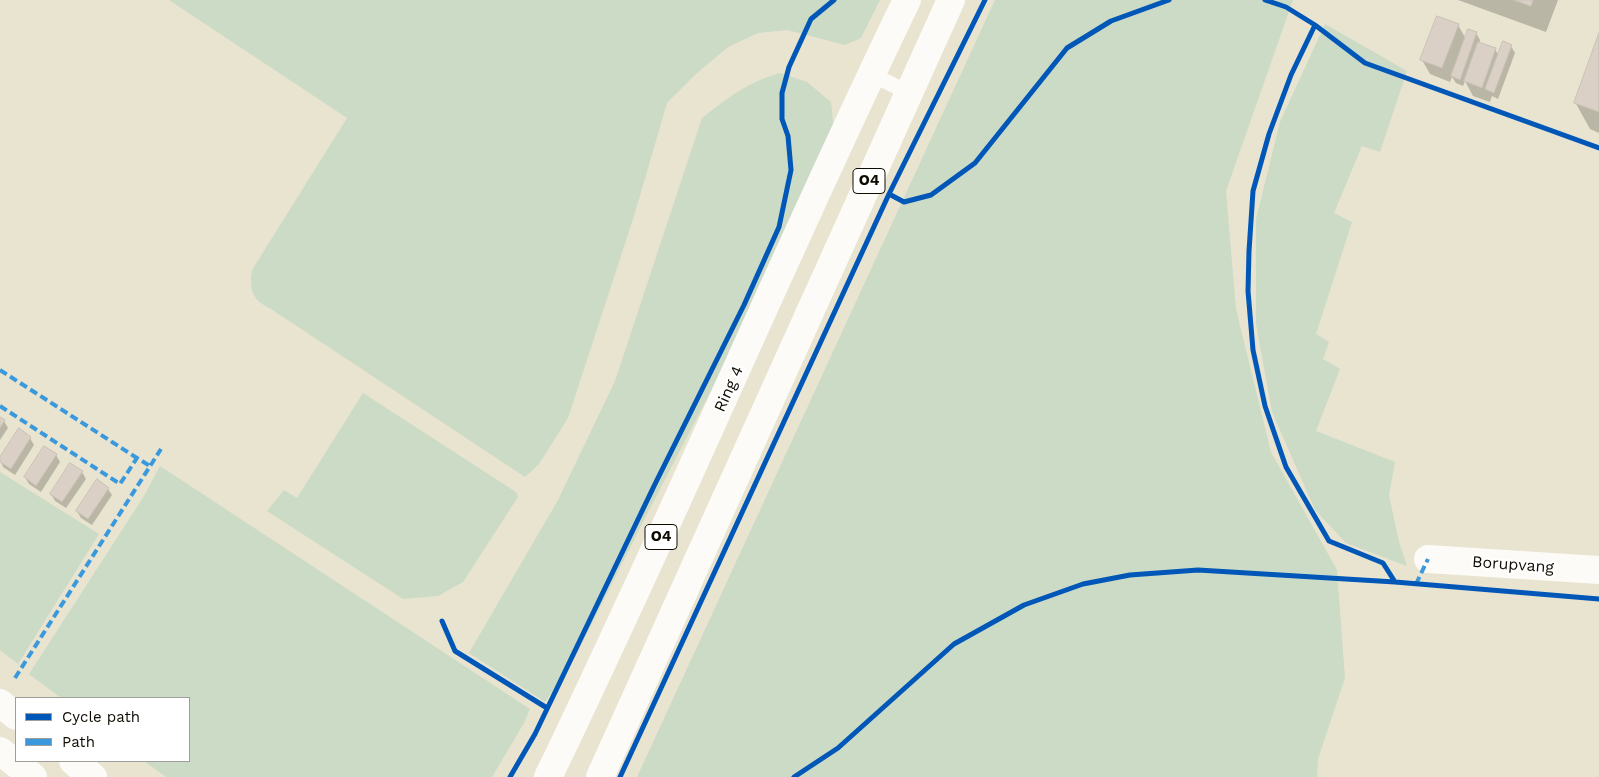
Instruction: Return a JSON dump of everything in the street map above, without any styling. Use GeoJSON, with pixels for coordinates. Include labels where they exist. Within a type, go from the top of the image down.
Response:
{"type":"FeatureCollection","features":[{"type":"Feature","properties":{"kind":"main road","name":"Ring 4"},"geometry":{"type":"LineString","coordinates":[[553,777],[583,706],[871,74],[907,0]]}},
{"type":"Feature","properties":{"kind":"main road","name":"O4"},"geometry":{"type":"LineString","coordinates":[[600,777],[951,0]]}},
{"type":"Feature","properties":{"kind":"main road","name":"Borupvang"},"geometry":{"type":"LineString","coordinates":[[1428,559],[1599,570]]}},
{"type":"Feature","properties":{"kind":"main road"},"geometry":{"type":"LineString","coordinates":[[0,703],[15,715]]}},
{"type":"Feature","properties":{"kind":"main road"},"geometry":{"type":"LineString","coordinates":[[0,751],[33,777]]}},
{"type":"Feature","properties":{"kind":"main road"},"geometry":{"type":"LineString","coordinates":[[74,762],[93,777]]}},
{"type":"Feature","properties":{"kind":"lane"},"geometry":{"type":"LineString","coordinates":[[871,74],[909,93]]}},
{"type":"Feature","properties":{"kind":"green space"},"geometry":{"type":"Polygon","coordinates":[[[169,0],[880,0],[861,38],[845,45],[787,30],[758,33],[728,47],[696,74],[667,103],[634,216],[568,418],[539,464],[525,477],[265,306],[253,294],[251,283],[252,270],[347,118],[169,0]]]}},
{"type":"Feature","properties":{"kind":"green space"},"geometry":{"type":"Polygon","coordinates":[[[995,0],[1293,0],[1226,191],[1236,309],[1271,452],[1337,570],[1345,678],[1318,759],[1317,777],[637,777],[995,0]]]}},
{"type":"Feature","properties":{"kind":"green space"},"geometry":{"type":"Polygon","coordinates":[[[1325,24],[1407,71],[1380,152],[1362,146],[1334,213],[1352,222],[1316,334],[1329,342],[1323,359],[1340,369],[1316,431],[1395,462],[1389,495],[1399,542],[1407,566],[1346,543],[1315,510],[1272,412],[1256,324],[1256,219],[1280,122],[1325,24]]]}},
{"type":"Feature","properties":{"kind":"green space"},"geometry":{"type":"Polygon","coordinates":[[[780,73],[807,82],[831,102],[834,131],[744,327],[575,657],[545,702],[469,653],[558,500],[615,381],[702,118],[747,86],[780,73]]]}},
{"type":"Feature","properties":{"kind":"green space"},"geometry":{"type":"Polygon","coordinates":[[[363,393],[516,492],[518,497],[463,582],[438,596],[403,599],[267,511],[284,490],[297,498],[363,393]]]}},
{"type":"Feature","properties":{"kind":"green space"},"geometry":{"type":"Polygon","coordinates":[[[160,466],[530,709],[524,723],[492,777],[166,777],[145,762],[190,762],[190,697],[60,697],[29,674],[144,496],[160,466]]]}},
{"type":"Feature","properties":{"kind":"green space"},"geometry":{"type":"Polygon","coordinates":[[[0,472],[99,534],[18,664],[0,650],[0,472]]]}},
{"type":"Feature","properties":{"kind":"building"},"geometry":{"type":"Polygon","coordinates":[[[1514,0],[1533,0],[1531,6],[1514,0]]]}},
{"type":"Feature","properties":{"kind":"building"},"geometry":{"type":"Polygon","coordinates":[[[1437,16],[1459,24],[1442,68],[1420,60],[1437,16]]]}},
{"type":"Feature","properties":{"kind":"building"},"geometry":{"type":"Polygon","coordinates":[[[1468,29],[1477,32],[1460,80],[1451,76],[1468,29]]]}},
{"type":"Feature","properties":{"kind":"building"},"geometry":{"type":"Polygon","coordinates":[[[1599,33],[1599,112],[1574,103],[1599,33]]]}},
{"type":"Feature","properties":{"kind":"building"},"geometry":{"type":"Polygon","coordinates":[[[1503,41],[1512,45],[1494,93],[1485,89],[1503,41]]]}},
{"type":"Feature","properties":{"kind":"building"},"geometry":{"type":"Polygon","coordinates":[[[1478,42],[1496,48],[1482,88],[1464,81],[1478,42]]]}},
{"type":"Feature","properties":{"kind":"building"},"geometry":{"type":"Polygon","coordinates":[[[0,417],[5,420],[0,428],[0,417]]]}},
{"type":"Feature","properties":{"kind":"building"},"geometry":{"type":"Polygon","coordinates":[[[19,428],[31,437],[11,469],[0,462],[0,457],[19,428]]]}},
{"type":"Feature","properties":{"kind":"building"},"geometry":{"type":"Polygon","coordinates":[[[44,446],[57,454],[36,486],[24,477],[44,446]]]}},
{"type":"Feature","properties":{"kind":"building"},"geometry":{"type":"Polygon","coordinates":[[[70,463],[83,471],[62,502],[50,494],[70,463]]]}},
{"type":"Feature","properties":{"kind":"building"},"geometry":{"type":"Polygon","coordinates":[[[97,479],[109,488],[88,519],[76,511],[97,479]]]}},
{"type":"Feature","properties":{"kind":"marked path"},"geometry":{"type":"LineString","coordinates":[[0,370],[137,458]]}},
{"type":"Feature","properties":{"kind":"marked path"},"geometry":{"type":"LineString","coordinates":[[0,406],[120,484],[137,458],[150,466]]}},
{"type":"Feature","properties":{"kind":"marked path"},"geometry":{"type":"LineString","coordinates":[[15,678],[161,449]]}},
{"type":"Feature","properties":{"kind":"marked path"},"geometry":{"type":"LineString","coordinates":[[1416,584],[1428,559]]}},
{"type":"Feature","properties":{"kind":"cycle path"},"geometry":{"type":"LineString","coordinates":[[510,777],[535,734],[655,484],[744,305],[779,227],[791,170],[788,136],[782,119],[782,93],[789,67],[811,19],[834,0]]}},
{"type":"Feature","properties":{"kind":"cycle path"},"geometry":{"type":"LineString","coordinates":[[620,777],[889,194],[985,0]]}},
{"type":"Feature","properties":{"kind":"cycle path"},"geometry":{"type":"LineString","coordinates":[[889,194],[904,202],[931,195],[975,163],[1067,48],[1111,21],[1169,0]]}},
{"type":"Feature","properties":{"kind":"cycle path"},"geometry":{"type":"LineString","coordinates":[[1265,0],[1286,7],[1315,25],[1365,63],[1599,148]]}},
{"type":"Feature","properties":{"kind":"cycle path"},"geometry":{"type":"LineString","coordinates":[[1315,25],[1291,75],[1269,134],[1253,191],[1249,251],[1248,291],[1253,350],[1265,406],[1286,467],[1329,541],[1383,563],[1395,582],[1599,599]]}},
{"type":"Feature","properties":{"kind":"cycle path"},"geometry":{"type":"LineString","coordinates":[[794,777],[838,748],[954,644],[1024,605],[1083,584],[1130,575],[1198,570],[1395,582]]}},
{"type":"Feature","properties":{"kind":"cycle path"},"geometry":{"type":"LineString","coordinates":[[442,621],[455,651],[547,708]]}}]}
